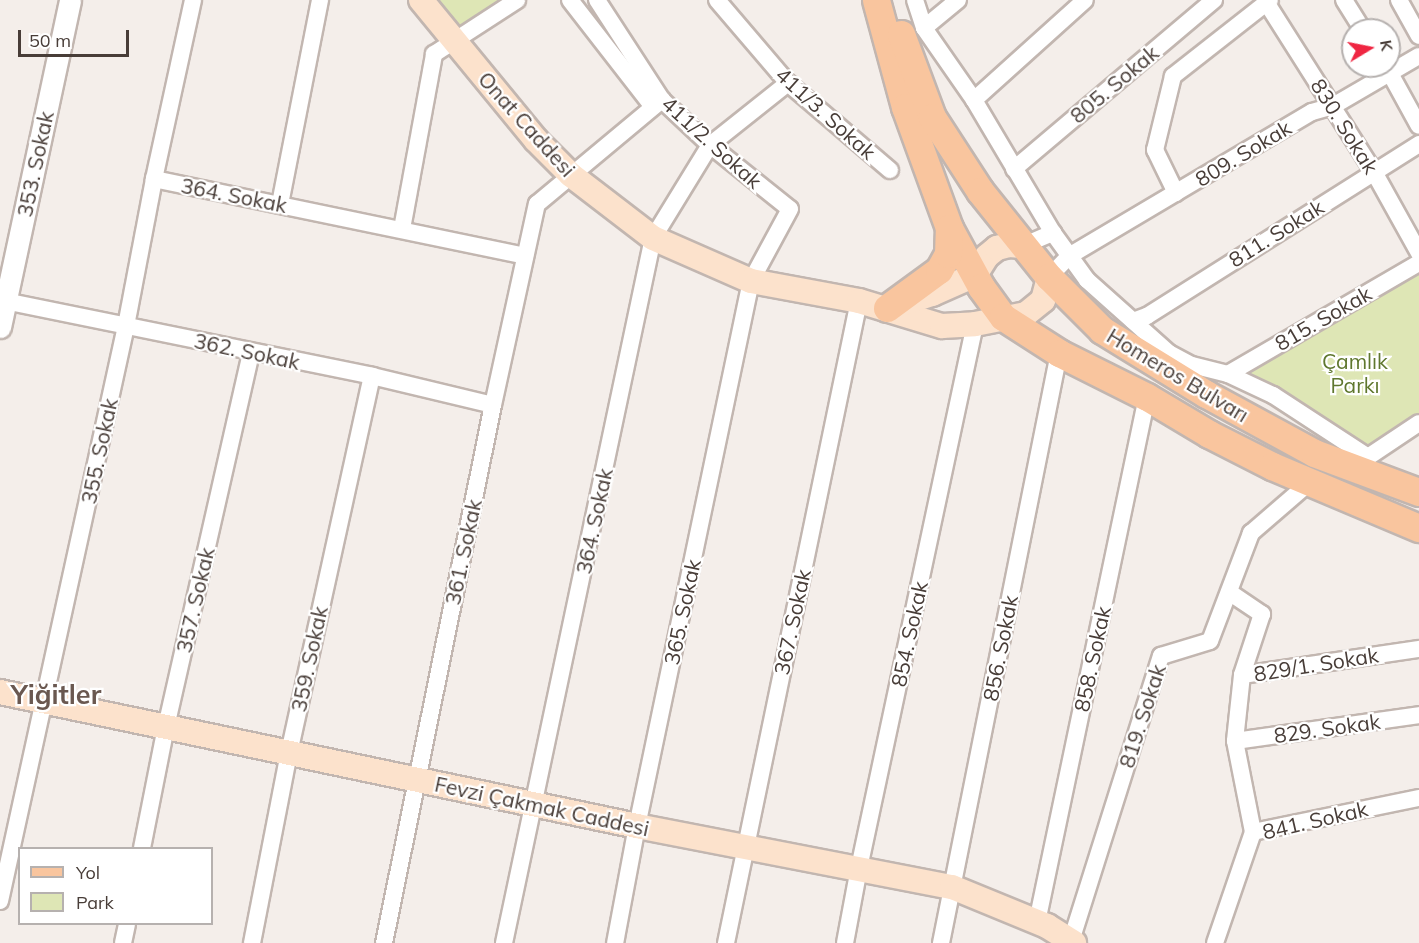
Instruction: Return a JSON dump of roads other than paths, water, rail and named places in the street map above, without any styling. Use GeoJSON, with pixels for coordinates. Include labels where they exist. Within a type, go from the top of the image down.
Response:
{"type":"FeatureCollection","features":[{"type":"Feature","properties":{"kind":"main road","name":"Onat Caddesi"},"geometry":{"type":"LineString","coordinates":[[421,0],[536,140],[571,175],[653,238],[751,281],[859,300],[942,326],[975,324],[1026,314],[1043,300],[1049,277]]}},
{"type":"Feature","properties":{"kind":"main road"},"geometry":{"type":"LineString","coordinates":[[860,0],[879,81],[895,117],[934,186]]}},
{"type":"Feature","properties":{"kind":"main road"},"geometry":{"type":"LineString","coordinates":[[876,0],[905,107],[949,228],[988,298],[1004,317]]}},
{"type":"Feature","properties":{"kind":"main road","name":"Homeros Bulvarı"},"geometry":{"type":"LineString","coordinates":[[895,0],[904,46],[932,117],[980,191],[1022,246],[1049,277],[1102,330],[1206,394],[1314,453],[1410,488]]}},
{"type":"Feature","properties":{"kind":"main road"},"geometry":{"type":"LineString","coordinates":[[886,308],[939,270],[948,254],[949,228]]}},
{"type":"Feature","properties":{"kind":"main road"},"geometry":{"type":"LineString","coordinates":[[886,308],[932,294],[975,275],[987,256],[997,248],[1009,245],[1022,246]]}},
{"type":"Feature","properties":{"kind":"main road","name":"Homeros Bulvarı"},"geometry":{"type":"LineString","coordinates":[[1004,317],[1059,353],[1147,397],[1209,434],[1310,482],[1419,528]]}},
{"type":"Feature","properties":{"kind":"main road"},"geometry":{"type":"LineString","coordinates":[[1169,353],[1206,394]]}},
{"type":"Feature","properties":{"kind":"main road"},"geometry":{"type":"LineString","coordinates":[[1368,457],[1410,488]]}},
{"type":"Feature","properties":{"kind":"main road","name":"Fevzi Çakmak Caddesi"},"geometry":{"type":"LineString","coordinates":[[0,692],[637,826],[952,887],[1042,930],[1073,942]]}},
{"type":"Feature","properties":{"kind":"street","name":"353. Sokak"},"geometry":{"type":"LineString","coordinates":[[0,327],[3,300],[70,0]]}},
{"type":"Feature","properties":{"kind":"street","name":"355. Sokak"},"geometry":{"type":"LineString","coordinates":[[0,901],[126,326],[154,179],[193,0]]}},
{"type":"Feature","properties":{"kind":"street"},"geometry":{"type":"LineString","coordinates":[[280,204],[320,0]]}},
{"type":"Feature","properties":{"kind":"street"},"geometry":{"type":"LineString","coordinates":[[402,229],[434,54],[517,0]]}},
{"type":"Feature","properties":{"kind":"street"},"geometry":{"type":"LineString","coordinates":[[570,0],[657,104]]}},
{"type":"Feature","properties":{"kind":"street","name":"411/2. Sokak"},"geometry":{"type":"LineString","coordinates":[[597,0],[657,104],[790,209],[751,281]]}},
{"type":"Feature","properties":{"kind":"street","name":"411/3. Sokak"},"geometry":{"type":"LineString","coordinates":[[717,0],[788,83],[890,170]]}},
{"type":"Feature","properties":{"kind":"street"},"geometry":{"type":"LineString","coordinates":[[915,0],[924,28],[974,100],[1053,233],[1087,280],[1169,353],[1192,365],[1228,374],[1273,395],[1368,457],[1419,423]]}},
{"type":"Feature","properties":{"kind":"street"},"geometry":{"type":"LineString","coordinates":[[924,28],[958,0]]}},
{"type":"Feature","properties":{"kind":"street"},"geometry":{"type":"LineString","coordinates":[[974,100],[1085,0]]}},
{"type":"Feature","properties":{"kind":"street","name":"805. Sokak"},"geometry":{"type":"LineString","coordinates":[[1014,169],[1215,0]]}},
{"type":"Feature","properties":{"kind":"street"},"geometry":{"type":"LineString","coordinates":[[1344,0],[1355,18]]}},
{"type":"Feature","properties":{"kind":"street"},"geometry":{"type":"LineString","coordinates":[[1400,0],[1419,36]]}},
{"type":"Feature","properties":{"kind":"street"},"geometry":{"type":"LineString","coordinates":[[1176,193],[1155,150],[1173,76],[1268,1]]}},
{"type":"Feature","properties":{"kind":"street","name":"830. Sokak"},"geometry":{"type":"LineString","coordinates":[[1268,1],[1374,172],[1419,253]]}},
{"type":"Feature","properties":{"kind":"street","name":"809. Sokak"},"geometry":{"type":"LineString","coordinates":[[1401,63],[1419,56]]}},
{"type":"Feature","properties":{"kind":"street","name":"809. Sokak"},"geometry":{"type":"LineString","coordinates":[[1049,277],[1070,256],[1312,112],[1333,106],[1374,78]]}},
{"type":"Feature","properties":{"kind":"street"},"geometry":{"type":"LineString","coordinates":[[1392,78],[1419,126]]}},
{"type":"Feature","properties":{"kind":"street"},"geometry":{"type":"LineString","coordinates":[[710,145],[788,83]]}},
{"type":"Feature","properties":{"kind":"street","name":"361. Sokak"},"geometry":{"type":"LineString","coordinates":[[384,943],[493,405],[537,204],[657,104]]}},
{"type":"Feature","properties":{"kind":"street","name":"811. Sokak"},"geometry":{"type":"LineString","coordinates":[[1133,321],[1147,316],[1419,144]]}},
{"type":"Feature","properties":{"kind":"street","name":"364. Sokak"},"geometry":{"type":"LineString","coordinates":[[504,943],[653,238],[710,145]]}},
{"type":"Feature","properties":{"kind":"street","name":"364. Sokak"},"geometry":{"type":"LineString","coordinates":[[154,179],[525,256]]}},
{"type":"Feature","properties":{"kind":"street"},"geometry":{"type":"LineString","coordinates":[[1022,246],[1053,233]]}},
{"type":"Feature","properties":{"kind":"street","name":"815. Sokak"},"geometry":{"type":"LineString","coordinates":[[1228,374],[1419,263]]}},
{"type":"Feature","properties":{"kind":"street","name":"365. Sokak"},"geometry":{"type":"LineString","coordinates":[[615,943],[637,826],[751,281]]}},
{"type":"Feature","properties":{"kind":"street","name":"362. Sokak"},"geometry":{"type":"LineString","coordinates":[[3,300],[372,376],[493,405]]}},
{"type":"Feature","properties":{"kind":"street","name":"367. Sokak"},"geometry":{"type":"LineString","coordinates":[[726,943],[859,300]]}},
{"type":"Feature","properties":{"kind":"street","name":"854. Sokak"},"geometry":{"type":"LineString","coordinates":[[845,943],[975,324]]}},
{"type":"Feature","properties":{"kind":"street","name":"357. Sokak"},"geometry":{"type":"LineString","coordinates":[[142,847],[166,727],[250,352]]}},
{"type":"Feature","properties":{"kind":"street","name":"856. Sokak"},"geometry":{"type":"LineString","coordinates":[[941,943],[1059,353]]}},
{"type":"Feature","properties":{"kind":"street","name":"359. Sokak"},"geometry":{"type":"LineString","coordinates":[[252,943],[289,753],[372,376]]}},
{"type":"Feature","properties":{"kind":"street","name":"858. Sokak"},"geometry":{"type":"LineString","coordinates":[[1042,930],[1147,397]]}},
{"type":"Feature","properties":{"kind":"street","name":"819. Sokak"},"geometry":{"type":"LineString","coordinates":[[1073,942],[1161,656],[1210,641],[1251,533],[1310,482]]}},
{"type":"Feature","properties":{"kind":"street"},"geometry":{"type":"LineString","coordinates":[[1229,592],[1262,614],[1242,675]]}},
{"type":"Feature","properties":{"kind":"street","name":"829/1. Sokak"},"geometry":{"type":"LineString","coordinates":[[1253,832],[1235,741],[1242,675],[1419,649]]}},
{"type":"Feature","properties":{"kind":"street","name":"829. Sokak"},"geometry":{"type":"LineString","coordinates":[[1235,741],[1419,715]]}},
{"type":"Feature","properties":{"kind":"street","name":"841. Sokak"},"geometry":{"type":"LineString","coordinates":[[1215,943],[1253,832],[1419,798]]}},
{"type":"Feature","properties":{"kind":"street"},"geometry":{"type":"LineString","coordinates":[[123,943],[127,925]]}},
{"type":"Feature","properties":{"kind":"district","name":"Yiğitler"},"geometry":{"type":"Point","coordinates":[56,695]}},
{"type":"Feature","properties":{"kind":"park label","name":"Çamlık Parkı"},"geometry":{"type":"Point","coordinates":[1355,373]}}]}
